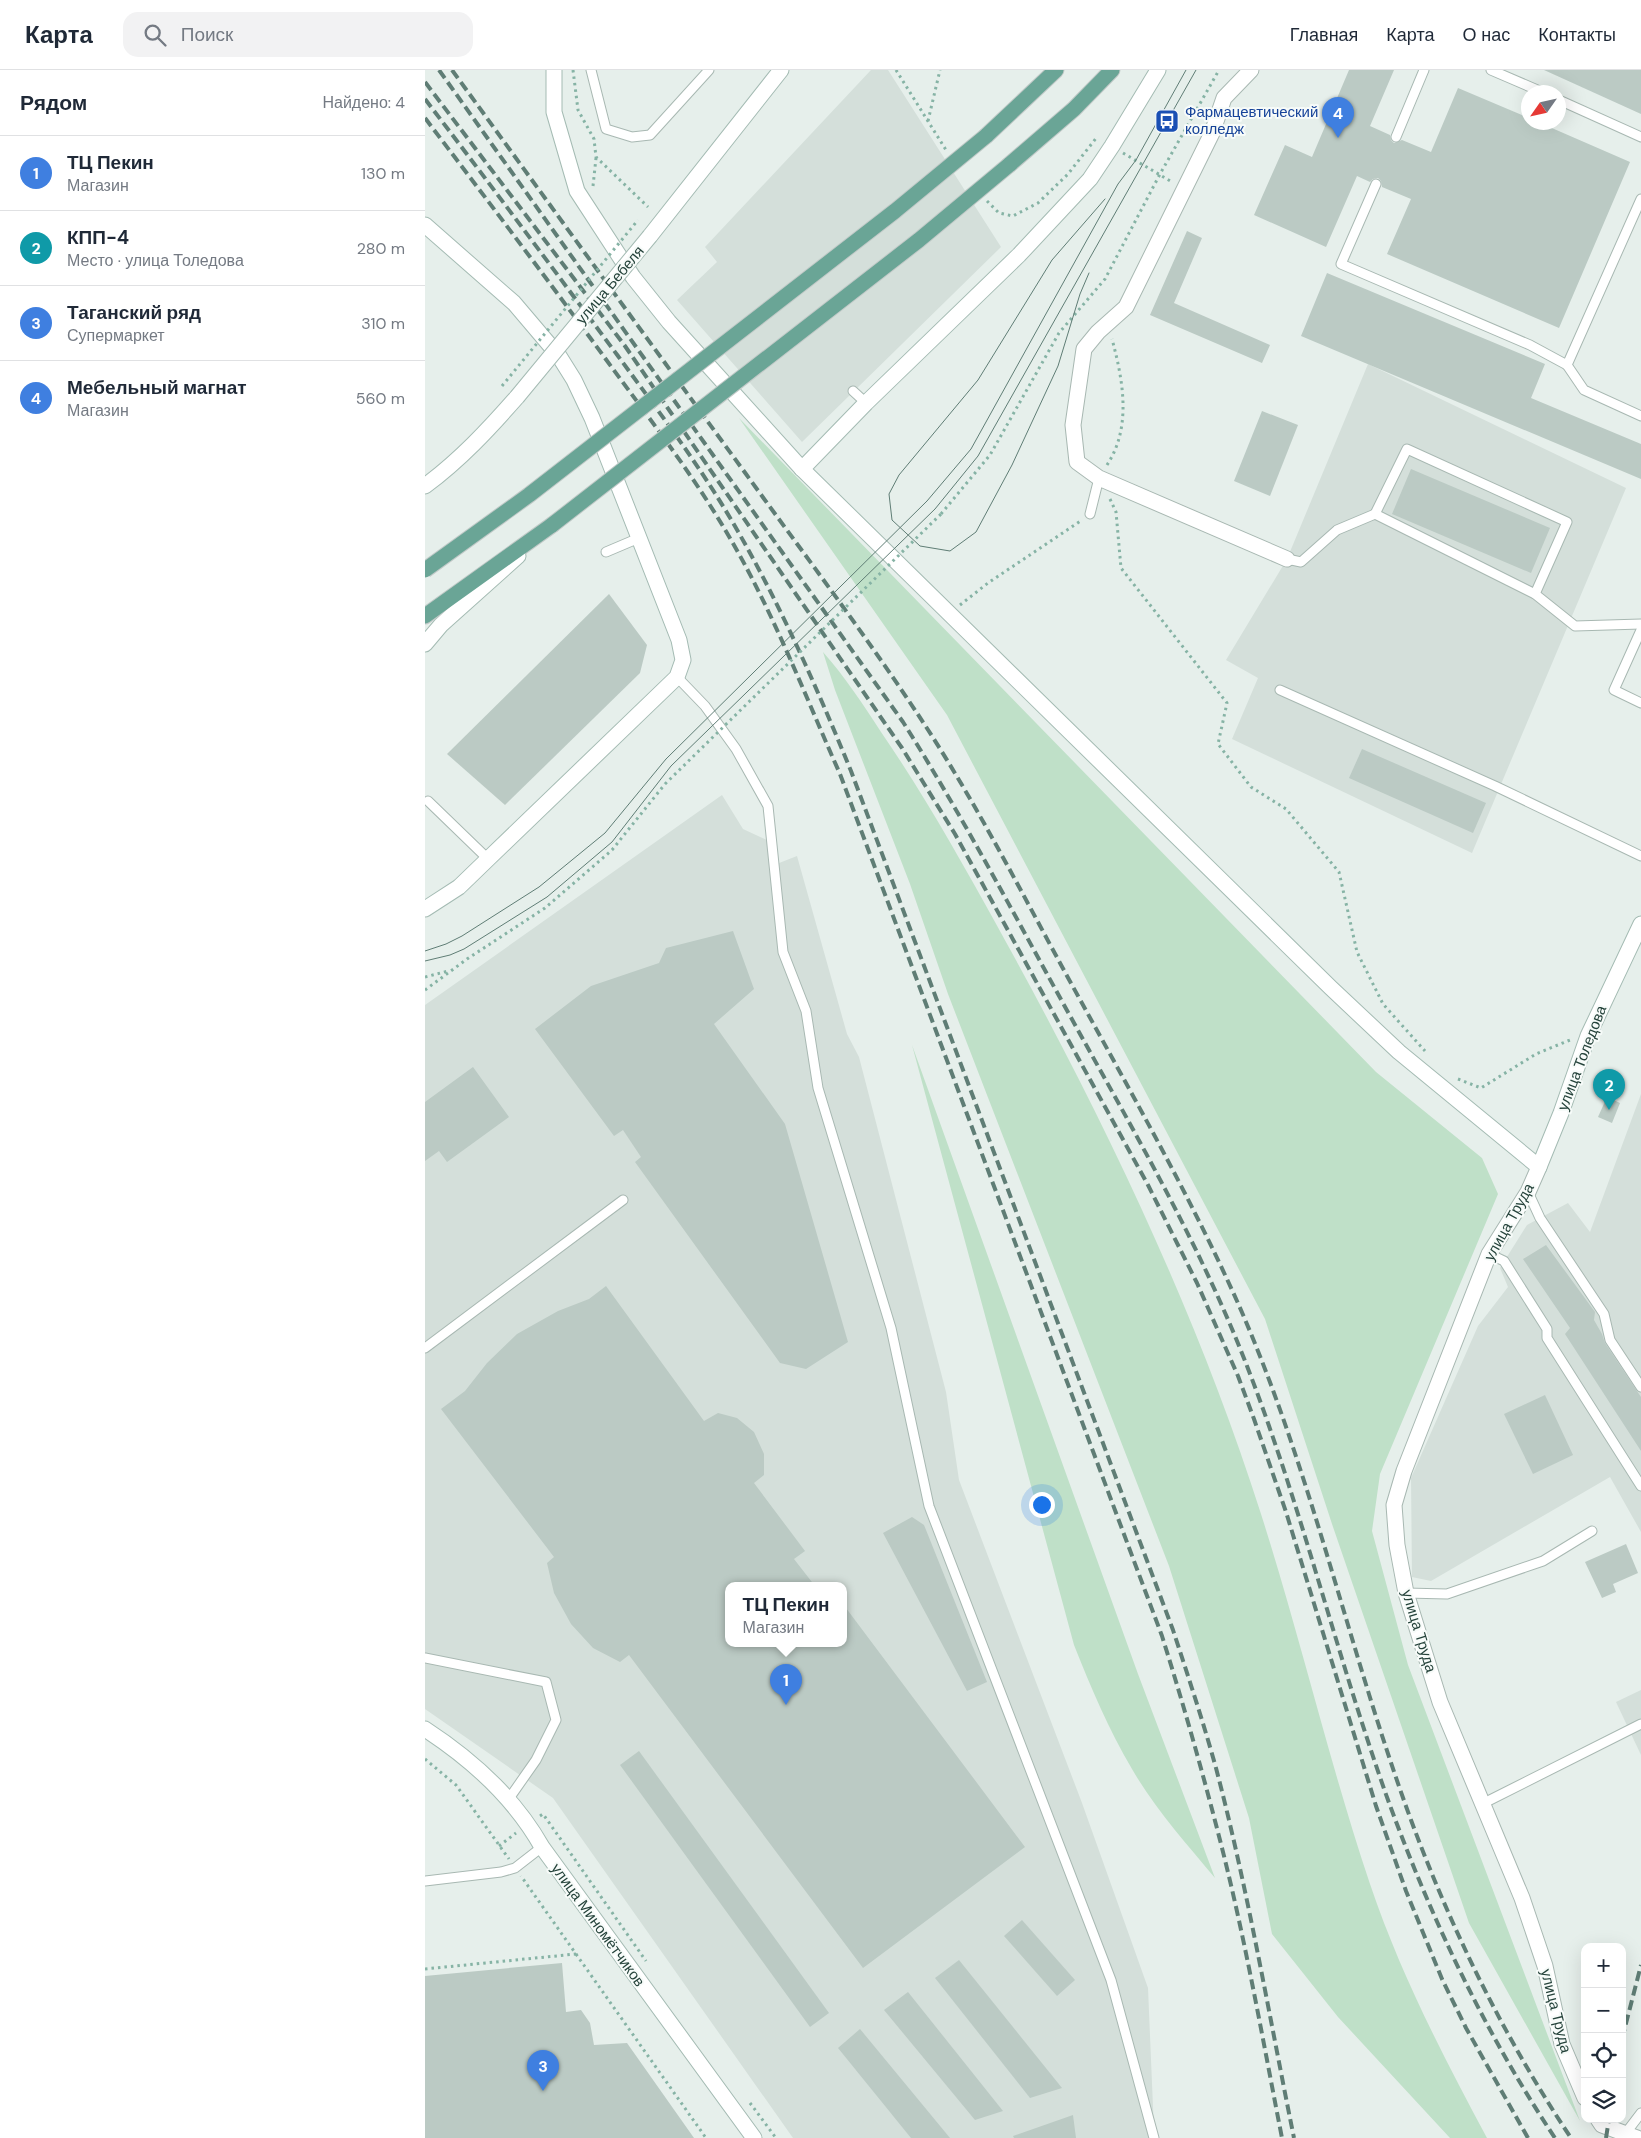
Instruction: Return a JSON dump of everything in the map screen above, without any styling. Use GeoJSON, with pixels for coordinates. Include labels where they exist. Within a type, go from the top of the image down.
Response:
{"type":"FeatureCollection","features":[{"type":"Feature","properties":{"kind":"main road"},"geometry":{"type":"LineString","coordinates":[[425,570],[537,489],[887,217],[986,136],[1056,70]]}},
{"type":"Feature","properties":{"kind":"main road"},"geometry":{"type":"LineString","coordinates":[[425,616],[551,525],[911,246],[1009,166],[1074,109],[1112,70]]}},
{"type":"Feature","properties":{"kind":"street"},"geometry":{"type":"LineString","coordinates":[[555,70],[554,112],[577,191],[633,277],[669,322],[803,469],[948,614],[1364,1020],[1399,1052],[1539,1167]]}},
{"type":"Feature","properties":{"kind":"street","name":"улица Бебеля"},"geometry":{"type":"LineString","coordinates":[[425,485],[463,456],[517,397],[650,236],[781,70]]}},
{"type":"Feature","properties":{"kind":"street"},"geometry":{"type":"LineString","coordinates":[[803,469],[866,403],[1019,255],[1090,179],[1113,146],[1158,70]]}},
{"type":"Feature","properties":{"kind":"street"},"geometry":{"type":"LineString","coordinates":[[1251,70],[1224,98],[1213,134],[1126,307],[1098,332],[1084,349],[1073,425],[1077,462],[1099,478],[1287,559]]}},
{"type":"Feature","properties":{"kind":"street"},"geometry":{"type":"LineString","coordinates":[[425,225],[514,302],[559,356],[574,380],[592,418],[679,640],[683,660],[677,677],[459,887],[425,909]]}},
{"type":"Feature","properties":{"kind":"street"},"geometry":{"type":"LineString","coordinates":[[425,644],[441,626],[551,525]]}},
{"type":"Feature","properties":{"kind":"street","name":"улица Толедова"},"geometry":{"type":"LineString","coordinates":[[1539,1167],[1561,1113],[1588,1036],[1641,924]]}},
{"type":"Feature","properties":{"kind":"street","name":"улица Труда"},"geometry":{"type":"LineString","coordinates":[[1539,1167],[1528,1192],[1489,1254],[1404,1471],[1394,1505],[1397,1544],[1406,1593],[1440,1702],[1522,1898],[1545,1966],[1562,2044],[1581,2089]]}},
{"type":"Feature","properties":{"kind":"street","name":"улица Миномётчиков"},"geometry":{"type":"LineString","coordinates":[[425,1729],[455,1749],[508,1800],[529,1824],[541,1847],[754,2138]]}},
{"type":"Feature","properties":{"kind":"street"},"geometry":{"type":"LineString","coordinates":[[1601,2123],[1631,2136]]}},
{"type":"Feature","properties":{"kind":"lane"},"geometry":{"type":"LineString","coordinates":[[591,70],[606,129],[633,137],[650,135],[709,70]]}},
{"type":"Feature","properties":{"kind":"lane"},"geometry":{"type":"LineString","coordinates":[[1396,137],[1424,70]]}},
{"type":"Feature","properties":{"kind":"lane"},"geometry":{"type":"LineString","coordinates":[[1491,70],[1525,85]]}},
{"type":"Feature","properties":{"kind":"lane"},"geometry":{"type":"LineString","coordinates":[[1566,103],[1641,137]]}},
{"type":"Feature","properties":{"kind":"lane"},"geometry":{"type":"LineString","coordinates":[[1376,184],[1341,264],[1530,345],[1567,365],[1584,390],[1641,416]]}},
{"type":"Feature","properties":{"kind":"lane"},"geometry":{"type":"LineString","coordinates":[[1567,365],[1641,199]]}},
{"type":"Feature","properties":{"kind":"lane"},"geometry":{"type":"LineString","coordinates":[[853,391],[866,403]]}},
{"type":"Feature","properties":{"kind":"lane"},"geometry":{"type":"LineString","coordinates":[[1287,559],[1301,562],[1337,530],[1375,514],[1407,449],[1567,522],[1535,594]]}},
{"type":"Feature","properties":{"kind":"lane"},"geometry":{"type":"LineString","coordinates":[[1091,514],[1099,478]]}},
{"type":"Feature","properties":{"kind":"lane"},"geometry":{"type":"LineString","coordinates":[[1375,514],[1535,594],[1575,626],[1641,624]]}},
{"type":"Feature","properties":{"kind":"lane"},"geometry":{"type":"LineString","coordinates":[[606,552],[639,538]]}},
{"type":"Feature","properties":{"kind":"lane"},"geometry":{"type":"LineString","coordinates":[[1641,630],[1614,690],[1641,704]]}},
{"type":"Feature","properties":{"kind":"lane"},"geometry":{"type":"LineString","coordinates":[[677,677],[705,706],[737,748],[769,806],[783,952],[806,1011],[818,1088],[891,1328],[929,1506],[1111,1980],[1154,2138]]}},
{"type":"Feature","properties":{"kind":"lane"},"geometry":{"type":"LineString","coordinates":[[1280,690],[1495,786],[1641,856]]}},
{"type":"Feature","properties":{"kind":"lane"},"geometry":{"type":"LineString","coordinates":[[428,801],[488,859]]}},
{"type":"Feature","properties":{"kind":"lane"},"geometry":{"type":"LineString","coordinates":[[1528,1192],[1540,1218],[1604,1314],[1610,1340],[1641,1387]]}},
{"type":"Feature","properties":{"kind":"lane"},"geometry":{"type":"LineString","coordinates":[[425,1348],[623,1200]]}},
{"type":"Feature","properties":{"kind":"lane"},"geometry":{"type":"LineString","coordinates":[[1489,1254],[1504,1261],[1547,1329],[1547,1338],[1641,1486]]}},
{"type":"Feature","properties":{"kind":"lane"},"geometry":{"type":"LineString","coordinates":[[1406,1593],[1447,1594],[1543,1561],[1592,1530]]}},
{"type":"Feature","properties":{"kind":"lane"},"geometry":{"type":"LineString","coordinates":[[425,1658],[546,1682],[556,1720],[536,1760],[508,1800]]}},
{"type":"Feature","properties":{"kind":"lane"},"geometry":{"type":"LineString","coordinates":[[1482,1804],[1641,1724]]}},
{"type":"Feature","properties":{"kind":"lane"},"geometry":{"type":"LineString","coordinates":[[425,1882],[501,1872],[515,1868],[541,1847]]}},
{"type":"Feature","properties":{"kind":"lane"},"geometry":{"type":"LineString","coordinates":[[1631,2136],[1641,2113]]}},
{"type":"Feature","properties":{"kind":"path"},"geometry":{"type":"LineString","coordinates":[[573,70],[578,110],[594,139],[596,157],[648,207]]}},
{"type":"Feature","properties":{"kind":"path"},"geometry":{"type":"LineString","coordinates":[[928,121],[941,70]]}},
{"type":"Feature","properties":{"kind":"path"},"geometry":{"type":"LineString","coordinates":[[425,990],[451,970],[545,908],[612,850],[665,784],[941,514],[990,455],[1059,333],[1105,279],[1160,174],[1219,70]]}},
{"type":"Feature","properties":{"kind":"path"},"geometry":{"type":"LineString","coordinates":[[1125,154],[1160,174]]}},
{"type":"Feature","properties":{"kind":"path"},"geometry":{"type":"LineString","coordinates":[[501,386],[638,220]]}},
{"type":"Feature","properties":{"kind":"path"},"geometry":{"type":"LineString","coordinates":[[1108,324],[1122,378],[1123,409],[1116,451],[1099,478],[1116,512],[1121,568],[1227,703],[1218,744],[1251,787],[1286,809],[1339,872],[1357,952],[1383,1004],[1427,1054]]}},
{"type":"Feature","properties":{"kind":"path"},"geometry":{"type":"LineString","coordinates":[[948,614],[988,583],[1091,514]]}},
{"type":"Feature","properties":{"kind":"path"},"geometry":{"type":"LineString","coordinates":[[425,976],[451,970]]}},
{"type":"Feature","properties":{"kind":"path"},"geometry":{"type":"LineString","coordinates":[[1455,1078],[1481,1088],[1536,1054],[1569,1040],[1588,1036]]}},
{"type":"Feature","properties":{"kind":"path"},"geometry":{"type":"LineString","coordinates":[[425,1759],[456,1785],[706,2138]]}},
{"type":"Feature","properties":{"kind":"path"},"geometry":{"type":"LineString","coordinates":[[543,1814],[648,1964]]}},
{"type":"Feature","properties":{"kind":"path"},"geometry":{"type":"LineString","coordinates":[[425,1968],[576,1954]]}},
{"type":"Feature","properties":{"kind":"path"},"geometry":{"type":"LineString","coordinates":[[747,2098],[776,2138]]}},
{"type":"Feature","properties":{"kind":"shaded area"},"geometry":{"type":"Polygon","coordinates":[[[871,70],[888,70],[1001,247],[802,442],[677,300],[717,262],[705,247],[871,70]]]}},
{"type":"Feature","properties":{"kind":"shaded area"},"geometry":{"type":"Polygon","coordinates":[[[1368,364],[1626,488],[1472,853],[1232,739],[1258,678],[1226,660],[1287,559],[1368,364]]]}},
{"type":"Feature","properties":{"kind":"shaded area"},"geometry":{"type":"Polygon","coordinates":[[[722,795],[743,829],[769,841],[774,865],[797,856],[847,1034],[859,1057],[946,1392],[959,1480],[1082,1803],[1148,1988],[1154,2131],[1156,2138],[793,2138],[553,1798],[425,1709],[425,1005],[722,795]]]}},
{"type":"Feature","properties":{"kind":"shaded area"},"geometry":{"type":"Polygon","coordinates":[[[1641,1094],[1641,1532],[1610,1477],[1431,1581],[1412,1577],[1411,1478],[1478,1326],[1508,1287],[1500,1268],[1527,1225],[1568,1203],[1590,1232],[1641,1094]]]}},
{"type":"Feature","properties":{"kind":"shaded area"},"geometry":{"type":"Polygon","coordinates":[[[1641,1690],[1641,1755],[1616,1702],[1641,1690]]]}},
{"type":"Feature","properties":{"kind":"green space"},"geometry":{"type":"Polygon","coordinates":[[[739,418],[1376,1072],[1482,1158],[1498,1194],[1380,1474],[1372,1531],[1408,1665],[1580,2121],[1469,1923],[1332,1524],[1265,1319],[947,715],[739,418]]]}},
{"type":"Feature","properties":{"kind":"green space"},"geometry":{"type":"Polygon","coordinates":[[[823,652],[867,711],[954,849],[1072,1065],[1143,1211],[1176,1286],[1235,1437],[1275,1560],[1355,1838],[1382,1917],[1423,2014],[1487,2138],[1450,2138],[1338,2017],[1272,1934],[1249,1818],[1169,1566],[948,994],[910,884],[835,690],[823,652]]]}},
{"type":"Feature","properties":{"kind":"green space"},"geometry":{"type":"Polygon","coordinates":[[[912,1045],[1138,1674],[1215,1878],[1182,1839],[1141,1784],[1101,1708],[1074,1645],[912,1045]]]}},
{"type":"Feature","properties":{"kind":"building"},"geometry":{"type":"Polygon","coordinates":[[[1349,70],[1394,70],[1370,126],[1390,135],[1394,143],[1402,140],[1431,152],[1458,88],[1521,115],[1521,130],[1556,130],[1630,162],[1559,328],[1387,254],[1411,199],[1382,187],[1381,181],[1378,178],[1370,182],[1357,176],[1326,247],[1254,215],[1285,145],[1312,157],[1349,70]]]}},
{"type":"Feature","properties":{"kind":"building"},"geometry":{"type":"Polygon","coordinates":[[[1544,70],[1641,70],[1641,114],[1544,70]]]}},
{"type":"Feature","properties":{"kind":"building"},"geometry":{"type":"Polygon","coordinates":[[[1187,231],[1202,238],[1174,303],[1270,345],[1262,363],[1150,315],[1187,231]]]}},
{"type":"Feature","properties":{"kind":"building"},"geometry":{"type":"Polygon","coordinates":[[[1327,273],[1545,364],[1531,398],[1641,444],[1641,479],[1301,336],[1327,273]]]}},
{"type":"Feature","properties":{"kind":"building"},"geometry":{"type":"Polygon","coordinates":[[[1262,411],[1298,425],[1270,496],[1234,481],[1262,411]]]}},
{"type":"Feature","properties":{"kind":"building"},"geometry":{"type":"Polygon","coordinates":[[[1411,469],[1550,528],[1531,573],[1392,514],[1411,469]]]}},
{"type":"Feature","properties":{"kind":"building"},"geometry":{"type":"Polygon","coordinates":[[[609,594],[647,645],[640,673],[505,805],[447,754],[609,594]]]}},
{"type":"Feature","properties":{"kind":"building"},"geometry":{"type":"Polygon","coordinates":[[[1362,749],[1486,803],[1473,833],[1349,778],[1362,749]]]}},
{"type":"Feature","properties":{"kind":"building"},"geometry":{"type":"Polygon","coordinates":[[[733,931],[754,989],[714,1024],[785,1124],[848,1342],[806,1369],[780,1363],[635,1162],[641,1157],[623,1130],[614,1136],[535,1029],[591,986],[659,963],[666,948],[733,931]]]}},
{"type":"Feature","properties":{"kind":"building"},"geometry":{"type":"Polygon","coordinates":[[[473,1067],[509,1117],[447,1162],[439,1151],[425,1161],[425,1102],[473,1067]]]}},
{"type":"Feature","properties":{"kind":"building"},"geometry":{"type":"Polygon","coordinates":[[[1607,1097],[1620,1103],[1612,1123],[1598,1117],[1607,1097]]]}},
{"type":"Feature","properties":{"kind":"building"},"geometry":{"type":"Polygon","coordinates":[[[1546,1245],[1595,1312],[1594,1320],[1605,1343],[1641,1397],[1641,1451],[1565,1334],[1570,1328],[1523,1259],[1546,1245]]]}},
{"type":"Feature","properties":{"kind":"building"},"geometry":{"type":"Polygon","coordinates":[[[606,1286],[704,1421],[718,1413],[737,1418],[754,1432],[764,1454],[764,1475],[754,1483],[805,1551],[794,1559],[812,1582],[725,1582],[725,1647],[847,1647],[847,1609],[1025,1847],[863,1968],[629,1655],[620,1662],[593,1648],[571,1624],[554,1593],[547,1563],[554,1557],[441,1409],[465,1391],[487,1363],[517,1334],[558,1311],[589,1299],[606,1286]]]}},
{"type":"Feature","properties":{"kind":"building"},"geometry":{"type":"Polygon","coordinates":[[[1545,1395],[1573,1455],[1533,1474],[1504,1414],[1545,1395]]]}},
{"type":"Feature","properties":{"kind":"building"},"geometry":{"type":"Polygon","coordinates":[[[912,1517],[924,1525],[987,1682],[967,1691],[883,1533],[912,1517]]]}},
{"type":"Feature","properties":{"kind":"building"},"geometry":{"type":"Polygon","coordinates":[[[1626,1544],[1638,1573],[1613,1584],[1616,1592],[1602,1598],[1585,1562],[1626,1544]]]}},
{"type":"Feature","properties":{"kind":"building"},"geometry":{"type":"Polygon","coordinates":[[[639,1751],[829,2013],[810,2027],[620,1765],[639,1751]]]}},
{"type":"Feature","properties":{"kind":"building"},"geometry":{"type":"Polygon","coordinates":[[[1022,1920],[1075,1980],[1057,1996],[1004,1936],[1022,1920]]]}},
{"type":"Feature","properties":{"kind":"building"},"geometry":{"type":"Polygon","coordinates":[[[959,1960],[1062,2088],[1030,2098],[935,1978],[959,1960]]]}},
{"type":"Feature","properties":{"kind":"building"},"geometry":{"type":"Polygon","coordinates":[[[562,1963],[566,2012],[581,2010],[590,2023],[594,2045],[627,2043],[694,2138],[425,2138],[425,1976],[562,1963]]]}},
{"type":"Feature","properties":{"kind":"building"},"geometry":{"type":"Polygon","coordinates":[[[908,1992],[1003,2111],[975,2120],[884,2010],[908,1992]]]}},
{"type":"Feature","properties":{"kind":"building"},"geometry":{"type":"Polygon","coordinates":[[[860,2029],[950,2138],[911,2138],[838,2048],[860,2029]]]}},
{"type":"Feature","properties":{"kind":"building"},"geometry":{"type":"Polygon","coordinates":[[[1073,2115],[1076,2138],[1014,2138],[1013,2136],[1073,2115]]]}},
{"type":"Feature","properties":{"kind":"tram line"},"geometry":{"type":"LineString","coordinates":[[425,951],[462,936],[539,887],[605,833],[666,759],[927,501],[971,449],[1118,184],[1136,160],[1186,70]]}},
{"type":"Feature","properties":{"kind":"tram line"},"geometry":{"type":"LineString","coordinates":[[425,961],[450,955],[464,949],[547,897],[612,842],[671,766],[935,509],[978,456],[1196,70]]}},
{"type":"Feature","properties":{"kind":"tram line"},"geometry":{"type":"LineString","coordinates":[[1089,273],[1080,294],[1058,366],[1012,465],[976,532],[950,551],[920,546],[892,520],[889,494],[899,475],[978,380],[1052,260],[1105,199]]}},
{"type":"Feature","properties":{"kind":"railway"},"geometry":{"type":"LineString","coordinates":[[439,70],[903,722],[970,834],[1144,1149],[1209,1278],[1247,1366],[1285,1474],[1352,1692],[1388,1800],[1422,1888],[1461,1974],[1483,2016],[1529,2098],[1555,2138]]}},
{"type":"Feature","properties":{"kind":"railway"},"geometry":{"type":"LineString","coordinates":[[452,70],[841,604],[910,702],[951,766],[987,828],[1136,1102],[1199,1220],[1237,1301],[1263,1364],[1287,1428],[1308,1493],[1388,1755],[1444,1903],[1502,2023],[1571,2138]]}},
{"type":"Feature","properties":{"kind":"railway"},"geometry":{"type":"LineString","coordinates":[[425,82],[625,346],[902,748],[955,834],[1148,1185],[1197,1283],[1238,1376],[1254,1419],[1286,1512],[1376,1806],[1406,1891],[1442,1979],[1466,2028],[1528,2138]]}},
{"type":"Feature","properties":{"kind":"railway"},"geometry":{"type":"LineString","coordinates":[[425,99],[618,356],[709,483],[768,587],[825,709],[851,771],[1173,1630],[1206,1733],[1228,1814],[1294,2138]]}},
{"type":"Feature","properties":{"kind":"railway"},"geometry":{"type":"LineString","coordinates":[[425,118],[657,429],[714,511],[759,591],[840,774],[1162,1636],[1201,1768],[1231,1884],[1282,2138]]}},
{"type":"Feature","properties":{"kind":"railway"},"geometry":{"type":"LineString","coordinates":[[1624,2033],[1641,1965]]}},
{"type":"Feature","properties":{"kind":"railway"},"geometry":{"type":"LineString","coordinates":[[1606,2138],[1608,2123]]}},
{"type":"Feature","properties":{"kind":"place","name":"Фармацевтический колледж"},"geometry":{"type":"Point","coordinates":[1167,121]}},
{"type":"Feature","properties":{"kind":"place","name":"Мебельный магнат"},"geometry":{"type":"Point","coordinates":[1338,138]}},
{"type":"Feature","properties":{"kind":"place","name":"КПП-4"},"geometry":{"type":"Point","coordinates":[1609,1110]}},
{"type":"Feature","properties":{"kind":"place","name":"ТЦ Пекин"},"geometry":{"type":"Point","coordinates":[786,1705]}},
{"type":"Feature","properties":{"kind":"place","name":"Таганский ряд"},"geometry":{"type":"Point","coordinates":[543,2091]}}]}
